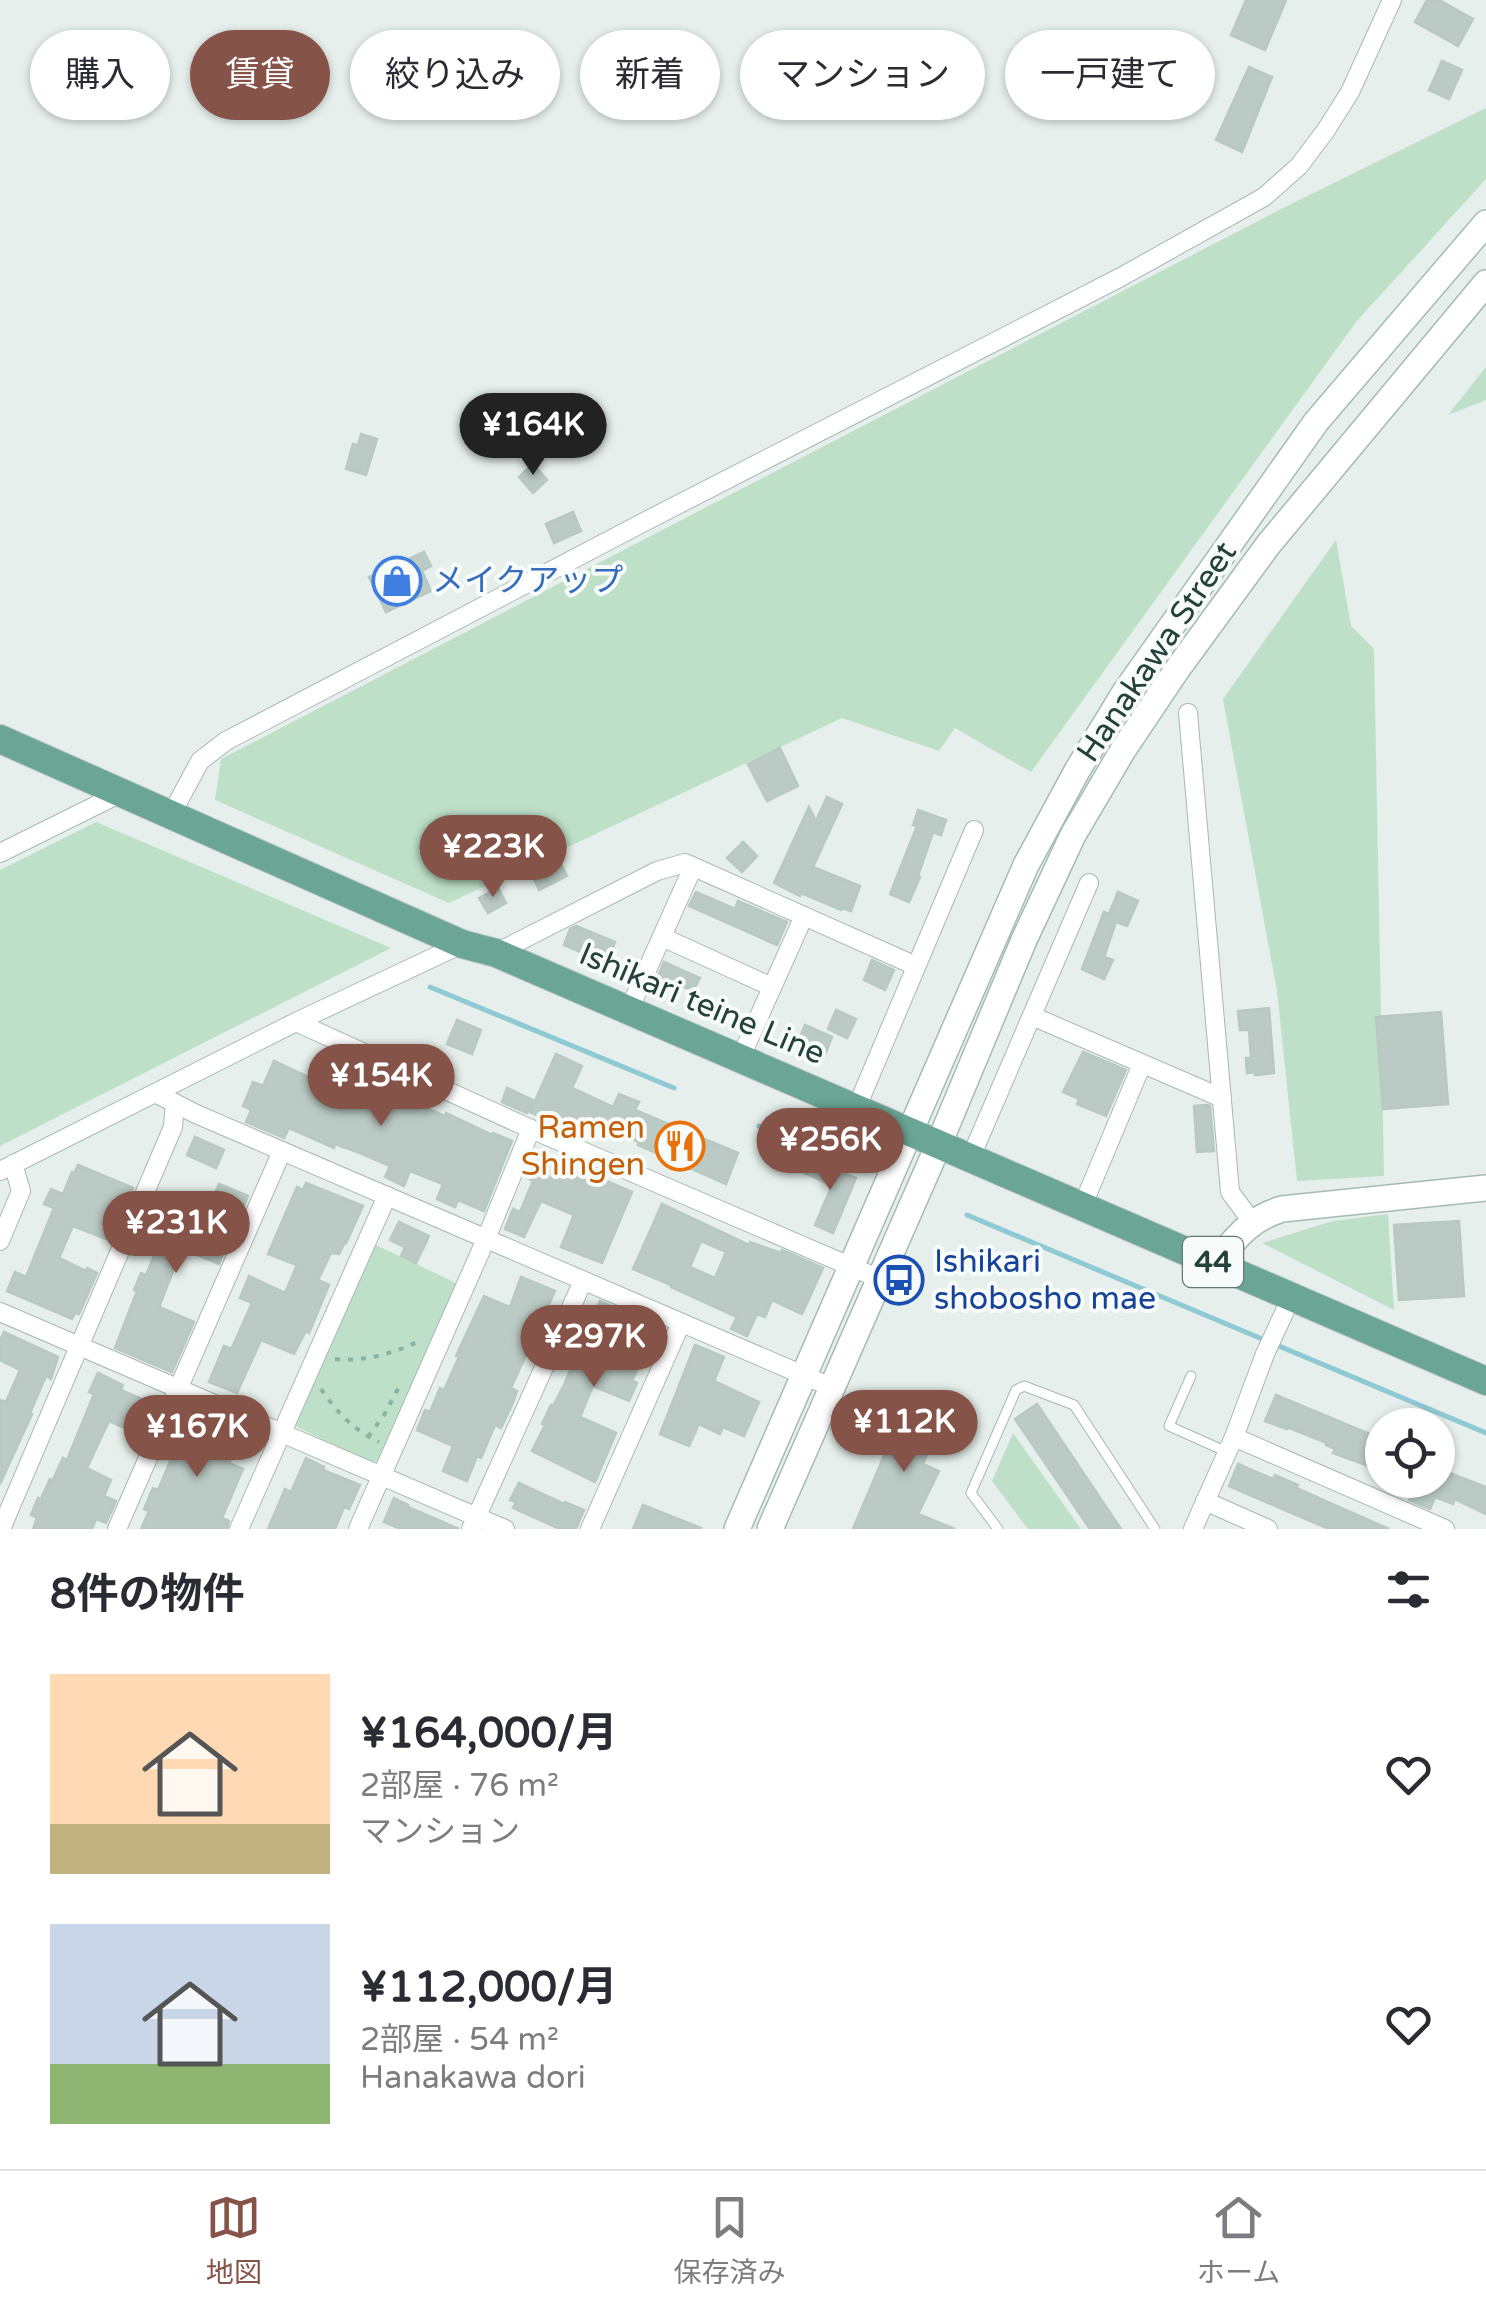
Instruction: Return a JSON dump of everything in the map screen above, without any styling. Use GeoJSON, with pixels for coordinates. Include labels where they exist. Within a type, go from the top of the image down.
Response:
{"type":"FeatureCollection","features":[{"type":"Feature","properties":{"kind":"main road","name":"Ishikari teine Line"},"geometry":{"type":"LineString","coordinates":[[0,739],[462,944],[496,953],[1486,1381]]}},
{"type":"Feature","properties":{"kind":"street"},"geometry":{"type":"LineString","coordinates":[[172,813],[200,762],[226,741],[1121,277],[1264,197],[1299,166],[1326,130],[1350,92],[1392,0]]}},
{"type":"Feature","properties":{"kind":"street","name":"Hanakawa Street"},"geometry":{"type":"LineString","coordinates":[[737,1529],[1026,866],[1078,769],[1125,692],[1316,422],[1486,223]]}},
{"type":"Feature","properties":{"kind":"street","name":"Hanakawa Street"},"geometry":{"type":"LineString","coordinates":[[770,1529],[1024,940],[1074,835],[1123,750],[1268,545],[1486,284]]}},
{"type":"Feature","properties":{"kind":"street"},"geometry":{"type":"LineString","coordinates":[[1188,714],[1230,1192],[1252,1222]]}},
{"type":"Feature","properties":{"kind":"street"},"geometry":{"type":"LineString","coordinates":[[0,852],[122,792]]}},
{"type":"Feature","properties":{"kind":"street"},"geometry":{"type":"LineString","coordinates":[[856,1108],[974,830]]}},
{"type":"Feature","properties":{"kind":"street"},"geometry":{"type":"LineString","coordinates":[[496,953],[657,870],[685,863],[916,966]]}},
{"type":"Feature","properties":{"kind":"street"},"geometry":{"type":"LineString","coordinates":[[628,1010],[692,867]]}},
{"type":"Feature","properties":{"kind":"street"},"geometry":{"type":"LineString","coordinates":[[970,1159],[1089,883]]}},
{"type":"Feature","properties":{"kind":"street"},"geometry":{"type":"LineString","coordinates":[[740,1058],[804,916]]}},
{"type":"Feature","properties":{"kind":"street"},"geometry":{"type":"LineString","coordinates":[[662,937],[772,987]]}},
{"type":"Feature","properties":{"kind":"street"},"geometry":{"type":"LineString","coordinates":[[0,1240],[21,1192],[6,1168],[296,1022],[462,944]]}},
{"type":"Feature","properties":{"kind":"street"},"geometry":{"type":"LineString","coordinates":[[1032,1016],[1222,1098]]}},
{"type":"Feature","properties":{"kind":"street"},"geometry":{"type":"LineString","coordinates":[[296,1022],[531,1129],[880,1278]]}},
{"type":"Feature","properties":{"kind":"street"},"geometry":{"type":"LineString","coordinates":[[1082,1206],[1142,1064]]}},
{"type":"Feature","properties":{"kind":"street"},"geometry":{"type":"LineString","coordinates":[[155,1093],[831,1388]]}},
{"type":"Feature","properties":{"kind":"street"},"geometry":{"type":"LineString","coordinates":[[1,1529],[173,1127],[175,1104]]}},
{"type":"Feature","properties":{"kind":"street"},"geometry":{"type":"LineString","coordinates":[[358,1529],[531,1129]]}},
{"type":"Feature","properties":{"kind":"street"},"geometry":{"type":"LineString","coordinates":[[117,1529],[282,1151]]}},
{"type":"Feature","properties":{"kind":"street"},"geometry":{"type":"LineString","coordinates":[[1215,1262],[1244,1228],[1262,1215],[1282,1209],[1486,1188]]}},
{"type":"Feature","properties":{"kind":"street"},"geometry":{"type":"LineString","coordinates":[[239,1529],[386,1196]]}},
{"type":"Feature","properties":{"kind":"street"},"geometry":{"type":"LineString","coordinates":[[474,1523],[584,1281]]}},
{"type":"Feature","properties":{"kind":"street"},"geometry":{"type":"LineString","coordinates":[[1193,1529],[1291,1298]]}},
{"type":"Feature","properties":{"kind":"street"},"geometry":{"type":"LineString","coordinates":[[0,1312],[382,1476],[474,1523],[506,1529]]}},
{"type":"Feature","properties":{"kind":"street"},"geometry":{"type":"LineString","coordinates":[[590,1529],[681,1323]]}},
{"type":"Feature","properties":{"kind":"street"},"geometry":{"type":"LineString","coordinates":[[1231,1445],[1445,1529]]}},
{"type":"Feature","properties":{"kind":"street"},"geometry":{"type":"LineString","coordinates":[[1205,1501],[1268,1529]]}},
{"type":"Feature","properties":{"kind":"lane"},"geometry":{"type":"LineString","coordinates":[[1190,1376],[1169,1426],[1231,1445]]}},
{"type":"Feature","properties":{"kind":"lane"},"geometry":{"type":"LineString","coordinates":[[998,1529],[971,1493],[1016,1390],[1024,1386],[1074,1405],[1155,1529]]}},
{"type":"Feature","properties":{"kind":"path"},"geometry":{"type":"LineString","coordinates":[[316,1356],[354,1361],[384,1356],[427,1337],[440,1342]]}},
{"type":"Feature","properties":{"kind":"path"},"geometry":{"type":"LineString","coordinates":[[414,1356],[420,1342]]}},
{"type":"Feature","properties":{"kind":"path"},"geometry":{"type":"LineString","coordinates":[[368,1437],[399,1387]]}},
{"type":"Feature","properties":{"kind":"path"},"geometry":{"type":"LineString","coordinates":[[320,1388],[356,1430],[386,1445]]}},
{"type":"Feature","properties":{"kind":"green space"},"geometry":{"type":"Polygon","coordinates":[[[1486,108],[1486,179],[1356,322],[1031,772],[955,728],[939,751],[842,718],[449,903],[215,800],[221,759],[1279,210],[1486,108]]]}},
{"type":"Feature","properties":{"kind":"green space"},"geometry":{"type":"Polygon","coordinates":[[[1486,367],[1486,400],[1448,415],[1486,367]]]}},
{"type":"Feature","properties":{"kind":"green space"},"geometry":{"type":"Polygon","coordinates":[[[1336,540],[1351,626],[1374,649],[1384,1176],[1297,1181],[1277,991],[1223,699],[1336,540]]]}},
{"type":"Feature","properties":{"kind":"green space"},"geometry":{"type":"Polygon","coordinates":[[[96,822],[391,948],[0,1146],[0,870],[96,822]]]}},
{"type":"Feature","properties":{"kind":"green space"},"geometry":{"type":"Polygon","coordinates":[[[1388,1214],[1394,1310],[1262,1243],[1333,1221],[1388,1214]]]}},
{"type":"Feature","properties":{"kind":"green space"},"geometry":{"type":"Polygon","coordinates":[[[372,1243],[458,1284],[379,1459],[372,1463],[295,1426],[294,1420],[372,1243]]]}},
{"type":"Feature","properties":{"kind":"green space"},"geometry":{"type":"Polygon","coordinates":[[[1013,1433],[1081,1529],[1028,1529],[992,1481],[1013,1433]]]}},
{"type":"Feature","properties":{"kind":"building"},"geometry":{"type":"Polygon","coordinates":[[[1246,0],[1286,0],[1265,50],[1231,35],[1246,0]]]}},
{"type":"Feature","properties":{"kind":"building"},"geometry":{"type":"Polygon","coordinates":[[[1427,0],[1439,0],[1473,19],[1458,46],[1415,22],[1427,0]]]}},
{"type":"Feature","properties":{"kind":"building"},"geometry":{"type":"Polygon","coordinates":[[[1442,61],[1462,70],[1449,99],[1429,90],[1442,61]]]}},
{"type":"Feature","properties":{"kind":"building"},"geometry":{"type":"Polygon","coordinates":[[[1249,67],[1272,77],[1242,152],[1216,140],[1249,67]]]}},
{"type":"Feature","properties":{"kind":"building"},"geometry":{"type":"Polygon","coordinates":[[[361,434],[377,439],[366,475],[346,469],[353,444],[358,445],[361,434]]]}},
{"type":"Feature","properties":{"kind":"building"},"geometry":{"type":"Polygon","coordinates":[[[533,464],[547,480],[533,493],[519,477],[533,464]]]}},
{"type":"Feature","properties":{"kind":"building"},"geometry":{"type":"Polygon","coordinates":[[[573,512],[581,531],[554,543],[546,524],[573,512]]]}},
{"type":"Feature","properties":{"kind":"building","name":"メイクアップ"},"geometry":{"type":"Polygon","coordinates":[[[424,552],[431,566],[422,571],[431,591],[386,612],[369,577],[424,552]]]}},
{"type":"Feature","properties":{"kind":"building"},"geometry":{"type":"Polygon","coordinates":[[[780,748],[798,786],[767,801],[748,764],[780,748]]]}},
{"type":"Feature","properties":{"kind":"building"},"geometry":{"type":"Polygon","coordinates":[[[827,797],[842,804],[813,867],[860,886],[851,911],[801,893],[800,896],[774,883],[809,807],[816,821],[827,797]]]}},
{"type":"Feature","properties":{"kind":"building"},"geometry":{"type":"Polygon","coordinates":[[[918,810],[946,820],[941,835],[933,832],[909,902],[890,894],[917,826],[913,825],[918,810]]]}},
{"type":"Feature","properties":{"kind":"building"},"geometry":{"type":"Polygon","coordinates":[[[743,842],[757,856],[742,872],[727,858],[743,842]]]}},
{"type":"Feature","properties":{"kind":"building"},"geometry":{"type":"Polygon","coordinates":[[[559,860],[567,876],[539,890],[532,874],[559,860]]]}},
{"type":"Feature","properties":{"kind":"building"},"geometry":{"type":"Polygon","coordinates":[[[498,888],[506,903],[488,913],[479,898],[498,888]]]}},
{"type":"Feature","properties":{"kind":"building"},"geometry":{"type":"Polygon","coordinates":[[[696,892],[735,909],[738,901],[787,922],[777,945],[689,906],[696,892]]]}},
{"type":"Feature","properties":{"kind":"building"},"geometry":{"type":"Polygon","coordinates":[[[1118,892],[1138,901],[1127,926],[1116,922],[1104,957],[1113,960],[1104,979],[1082,969],[1104,912],[1109,914],[1118,892]]]}},
{"type":"Feature","properties":{"kind":"building"},"geometry":{"type":"Polygon","coordinates":[[[576,926],[615,942],[607,963],[564,945],[570,929],[576,926]]]}},
{"type":"Feature","properties":{"kind":"building"},"geometry":{"type":"Polygon","coordinates":[[[872,960],[894,970],[885,990],[864,980],[872,960]]]}},
{"type":"Feature","properties":{"kind":"building"},"geometry":{"type":"Polygon","coordinates":[[[664,962],[700,978],[693,991],[671,981],[668,989],[655,983],[664,962]]]}},
{"type":"Feature","properties":{"kind":"building"},"geometry":{"type":"Polygon","coordinates":[[[1269,1008],[1274,1073],[1247,1073],[1246,1058],[1251,1058],[1249,1030],[1240,1030],[1238,1011],[1269,1008]]]}},
{"type":"Feature","properties":{"kind":"building"},"geometry":{"type":"Polygon","coordinates":[[[836,1010],[856,1019],[847,1038],[828,1029],[836,1010]]]}},
{"type":"Feature","properties":{"kind":"building"},"geometry":{"type":"Polygon","coordinates":[[[1441,1012],[1448,1104],[1383,1109],[1376,1017],[1441,1012]]]}},
{"type":"Feature","properties":{"kind":"building"},"geometry":{"type":"Polygon","coordinates":[[[457,1020],[481,1030],[472,1054],[447,1044],[457,1020]]]}},
{"type":"Feature","properties":{"kind":"building"},"geometry":{"type":"Polygon","coordinates":[[[805,1025],[832,1037],[824,1057],[797,1045],[805,1025]]]}},
{"type":"Feature","properties":{"kind":"building"},"geometry":{"type":"Polygon","coordinates":[[[1083,1052],[1126,1070],[1106,1116],[1077,1104],[1079,1099],[1063,1092],[1083,1052]]]}},
{"type":"Feature","properties":{"kind":"building"},"geometry":{"type":"Polygon","coordinates":[[[331,1054],[349,1062],[347,1068],[391,1090],[390,1093],[512,1141],[484,1211],[458,1200],[455,1207],[437,1199],[443,1184],[410,1171],[404,1186],[385,1177],[390,1166],[360,1153],[335,1144],[334,1148],[289,1128],[284,1138],[246,1122],[251,1110],[243,1106],[253,1082],[263,1086],[274,1061],[319,1082],[331,1054]]]}},
{"type":"Feature","properties":{"kind":"building"},"geometry":{"type":"Polygon","coordinates":[[[556,1054],[582,1066],[572,1088],[613,1107],[619,1094],[639,1102],[635,1110],[738,1153],[726,1184],[593,1123],[587,1135],[530,1112],[556,1054]]]}},
{"type":"Feature","properties":{"kind":"building"},"geometry":{"type":"Polygon","coordinates":[[[507,1088],[533,1100],[527,1113],[502,1102],[507,1088]]]}},
{"type":"Feature","properties":{"kind":"building"},"geometry":{"type":"Polygon","coordinates":[[[1207,1105],[1214,1151],[1197,1152],[1194,1106],[1207,1105]]]}},
{"type":"Feature","properties":{"kind":"building"},"geometry":{"type":"Polygon","coordinates":[[[195,1137],[224,1150],[216,1168],[187,1155],[195,1137]]]}},
{"type":"Feature","properties":{"kind":"building"},"geometry":{"type":"Polygon","coordinates":[[[535,1152],[558,1161],[555,1169],[585,1181],[588,1173],[632,1192],[602,1263],[561,1247],[574,1215],[541,1201],[524,1237],[505,1229],[513,1209],[520,1212],[533,1181],[525,1177],[535,1152]]]}},
{"type":"Feature","properties":{"kind":"building"},"geometry":{"type":"Polygon","coordinates":[[[803,1157],[856,1178],[833,1233],[815,1225],[832,1185],[798,1170],[803,1157]]]}},
{"type":"Feature","properties":{"kind":"building"},"geometry":{"type":"Polygon","coordinates":[[[78,1165],[133,1188],[106,1239],[72,1228],[59,1258],[97,1273],[79,1314],[75,1313],[72,1319],[7,1291],[15,1272],[26,1277],[54,1208],[44,1204],[51,1189],[63,1194],[78,1165]]]}},
{"type":"Feature","properties":{"kind":"building"},"geometry":{"type":"Polygon","coordinates":[[[306,1183],[363,1206],[346,1243],[339,1254],[331,1253],[318,1280],[329,1285],[309,1333],[306,1331],[294,1354],[261,1340],[237,1393],[209,1382],[224,1346],[231,1349],[252,1303],[240,1298],[249,1276],[285,1293],[297,1265],[268,1254],[297,1187],[303,1190],[306,1183]]]}},
{"type":"Feature","properties":{"kind":"building"},"geometry":{"type":"Polygon","coordinates":[[[219,1184],[248,1196],[239,1217],[236,1216],[219,1264],[183,1249],[175,1266],[159,1307],[194,1322],[172,1372],[115,1348],[137,1291],[134,1290],[141,1273],[146,1275],[176,1195],[208,1209],[219,1184]]]}},
{"type":"Feature","properties":{"kind":"building"},"geometry":{"type":"Polygon","coordinates":[[[662,1204],[749,1245],[750,1242],[781,1253],[782,1250],[823,1268],[802,1314],[772,1300],[765,1317],[757,1314],[747,1336],[731,1329],[737,1317],[633,1269],[662,1204]],[[701,1241],[690,1267],[715,1278],[726,1252],[701,1241]]]}},
{"type":"Feature","properties":{"kind":"building"},"geometry":{"type":"Polygon","coordinates":[[[1459,1221],[1464,1296],[1399,1300],[1394,1225],[1459,1221]]]}},
{"type":"Feature","properties":{"kind":"building"},"geometry":{"type":"Polygon","coordinates":[[[399,1222],[429,1236],[416,1263],[401,1256],[405,1247],[390,1240],[399,1222]]]}},
{"type":"Feature","properties":{"kind":"building"},"geometry":{"type":"Polygon","coordinates":[[[521,1277],[555,1291],[511,1388],[517,1391],[512,1405],[501,1428],[495,1425],[467,1481],[443,1471],[453,1446],[417,1430],[425,1410],[430,1412],[440,1388],[444,1390],[484,1296],[510,1307],[521,1277]]]}},
{"type":"Feature","properties":{"kind":"building"},"geometry":{"type":"Polygon","coordinates":[[[600,1301],[659,1329],[632,1381],[637,1383],[629,1401],[593,1386],[580,1417],[616,1433],[595,1482],[532,1451],[600,1301]]]}},
{"type":"Feature","properties":{"kind":"building"},"geometry":{"type":"Polygon","coordinates":[[[4,1332],[58,1357],[51,1379],[46,1376],[0,1484],[0,1400],[6,1402],[20,1370],[0,1360],[4,1332]]]}},
{"type":"Feature","properties":{"kind":"building"},"geometry":{"type":"Polygon","coordinates":[[[695,1345],[724,1357],[714,1381],[759,1402],[744,1436],[723,1427],[720,1434],[699,1424],[689,1446],[660,1434],[695,1345]]]}},
{"type":"Feature","properties":{"kind":"building"},"geometry":{"type":"Polygon","coordinates":[[[98,1373],[123,1385],[121,1390],[157,1406],[144,1436],[109,1421],[87,1468],[111,1480],[104,1496],[116,1501],[106,1523],[96,1519],[92,1529],[33,1529],[37,1518],[31,1515],[38,1498],[53,1480],[63,1458],[67,1460],[94,1394],[89,1392],[98,1373]]]}},
{"type":"Feature","properties":{"kind":"building"},"geometry":{"type":"Polygon","coordinates":[[[1276,1395],[1365,1432],[1365,1465],[1333,1453],[1335,1449],[1327,1443],[1265,1421],[1276,1395]]]}},
{"type":"Feature","properties":{"kind":"building"},"geometry":{"type":"Polygon","coordinates":[[[908,1399],[944,1414],[923,1464],[939,1471],[918,1514],[955,1529],[853,1529],[908,1399]]]}},
{"type":"Feature","properties":{"kind":"building"},"geometry":{"type":"Polygon","coordinates":[[[1037,1404],[1121,1529],[1090,1529],[1015,1419],[1037,1404]]]}},
{"type":"Feature","properties":{"kind":"building"},"geometry":{"type":"Polygon","coordinates":[[[198,1411],[243,1430],[229,1463],[243,1469],[222,1518],[229,1521],[227,1529],[141,1529],[153,1488],[158,1490],[178,1443],[184,1446],[198,1411]]]}},
{"type":"Feature","properties":{"kind":"building"},"geometry":{"type":"Polygon","coordinates":[[[306,1458],[324,1467],[323,1470],[360,1485],[349,1509],[344,1507],[335,1529],[268,1529],[285,1489],[291,1492],[306,1458]]]}},
{"type":"Feature","properties":{"kind":"building"},"geometry":{"type":"Polygon","coordinates":[[[1238,1464],[1273,1479],[1275,1475],[1389,1529],[1329,1529],[1280,1508],[1229,1486],[1238,1464]]]}},
{"type":"Feature","properties":{"kind":"building"},"geometry":{"type":"Polygon","coordinates":[[[1455,1475],[1486,1487],[1486,1514],[1455,1499],[1453,1504],[1438,1498],[1455,1498],[1455,1475]]]}},
{"type":"Feature","properties":{"kind":"building"},"geometry":{"type":"Polygon","coordinates":[[[519,1483],[584,1510],[576,1529],[560,1529],[513,1508],[516,1502],[510,1500],[519,1483]]]}},
{"type":"Feature","properties":{"kind":"building"},"geometry":{"type":"Polygon","coordinates":[[[394,1498],[459,1529],[401,1529],[384,1522],[394,1498]]]}},
{"type":"Feature","properties":{"kind":"building"},"geometry":{"type":"Polygon","coordinates":[[[1410,1498],[1435,1498],[1430,1509],[1410,1498]]]}},
{"type":"Feature","properties":{"kind":"building"},"geometry":{"type":"Polygon","coordinates":[[[643,1505],[701,1528],[701,1529],[633,1529],[643,1505]]]}},
{"type":"Feature","properties":{"kind":"waterway"},"geometry":{"type":"LineString","coordinates":[[430,987],[674,1088]]}},
{"type":"Feature","properties":{"kind":"waterway"},"geometry":{"type":"LineString","coordinates":[[759,1126],[842,1161]]}},
{"type":"Feature","properties":{"kind":"waterway"},"geometry":{"type":"LineString","coordinates":[[967,1215],[1486,1433]]}},
{"type":"Feature","properties":{"kind":"place","name":"メイクアップ"},"geometry":{"type":"Point","coordinates":[397,581]}},
{"type":"Feature","properties":{"kind":"place","name":"Ramen Shingen"},"geometry":{"type":"Point","coordinates":[680,1146]}},
{"type":"Feature","properties":{"kind":"place","name":"Ishikari shobosho mae"},"geometry":{"type":"Point","coordinates":[899,1280]}}]}
